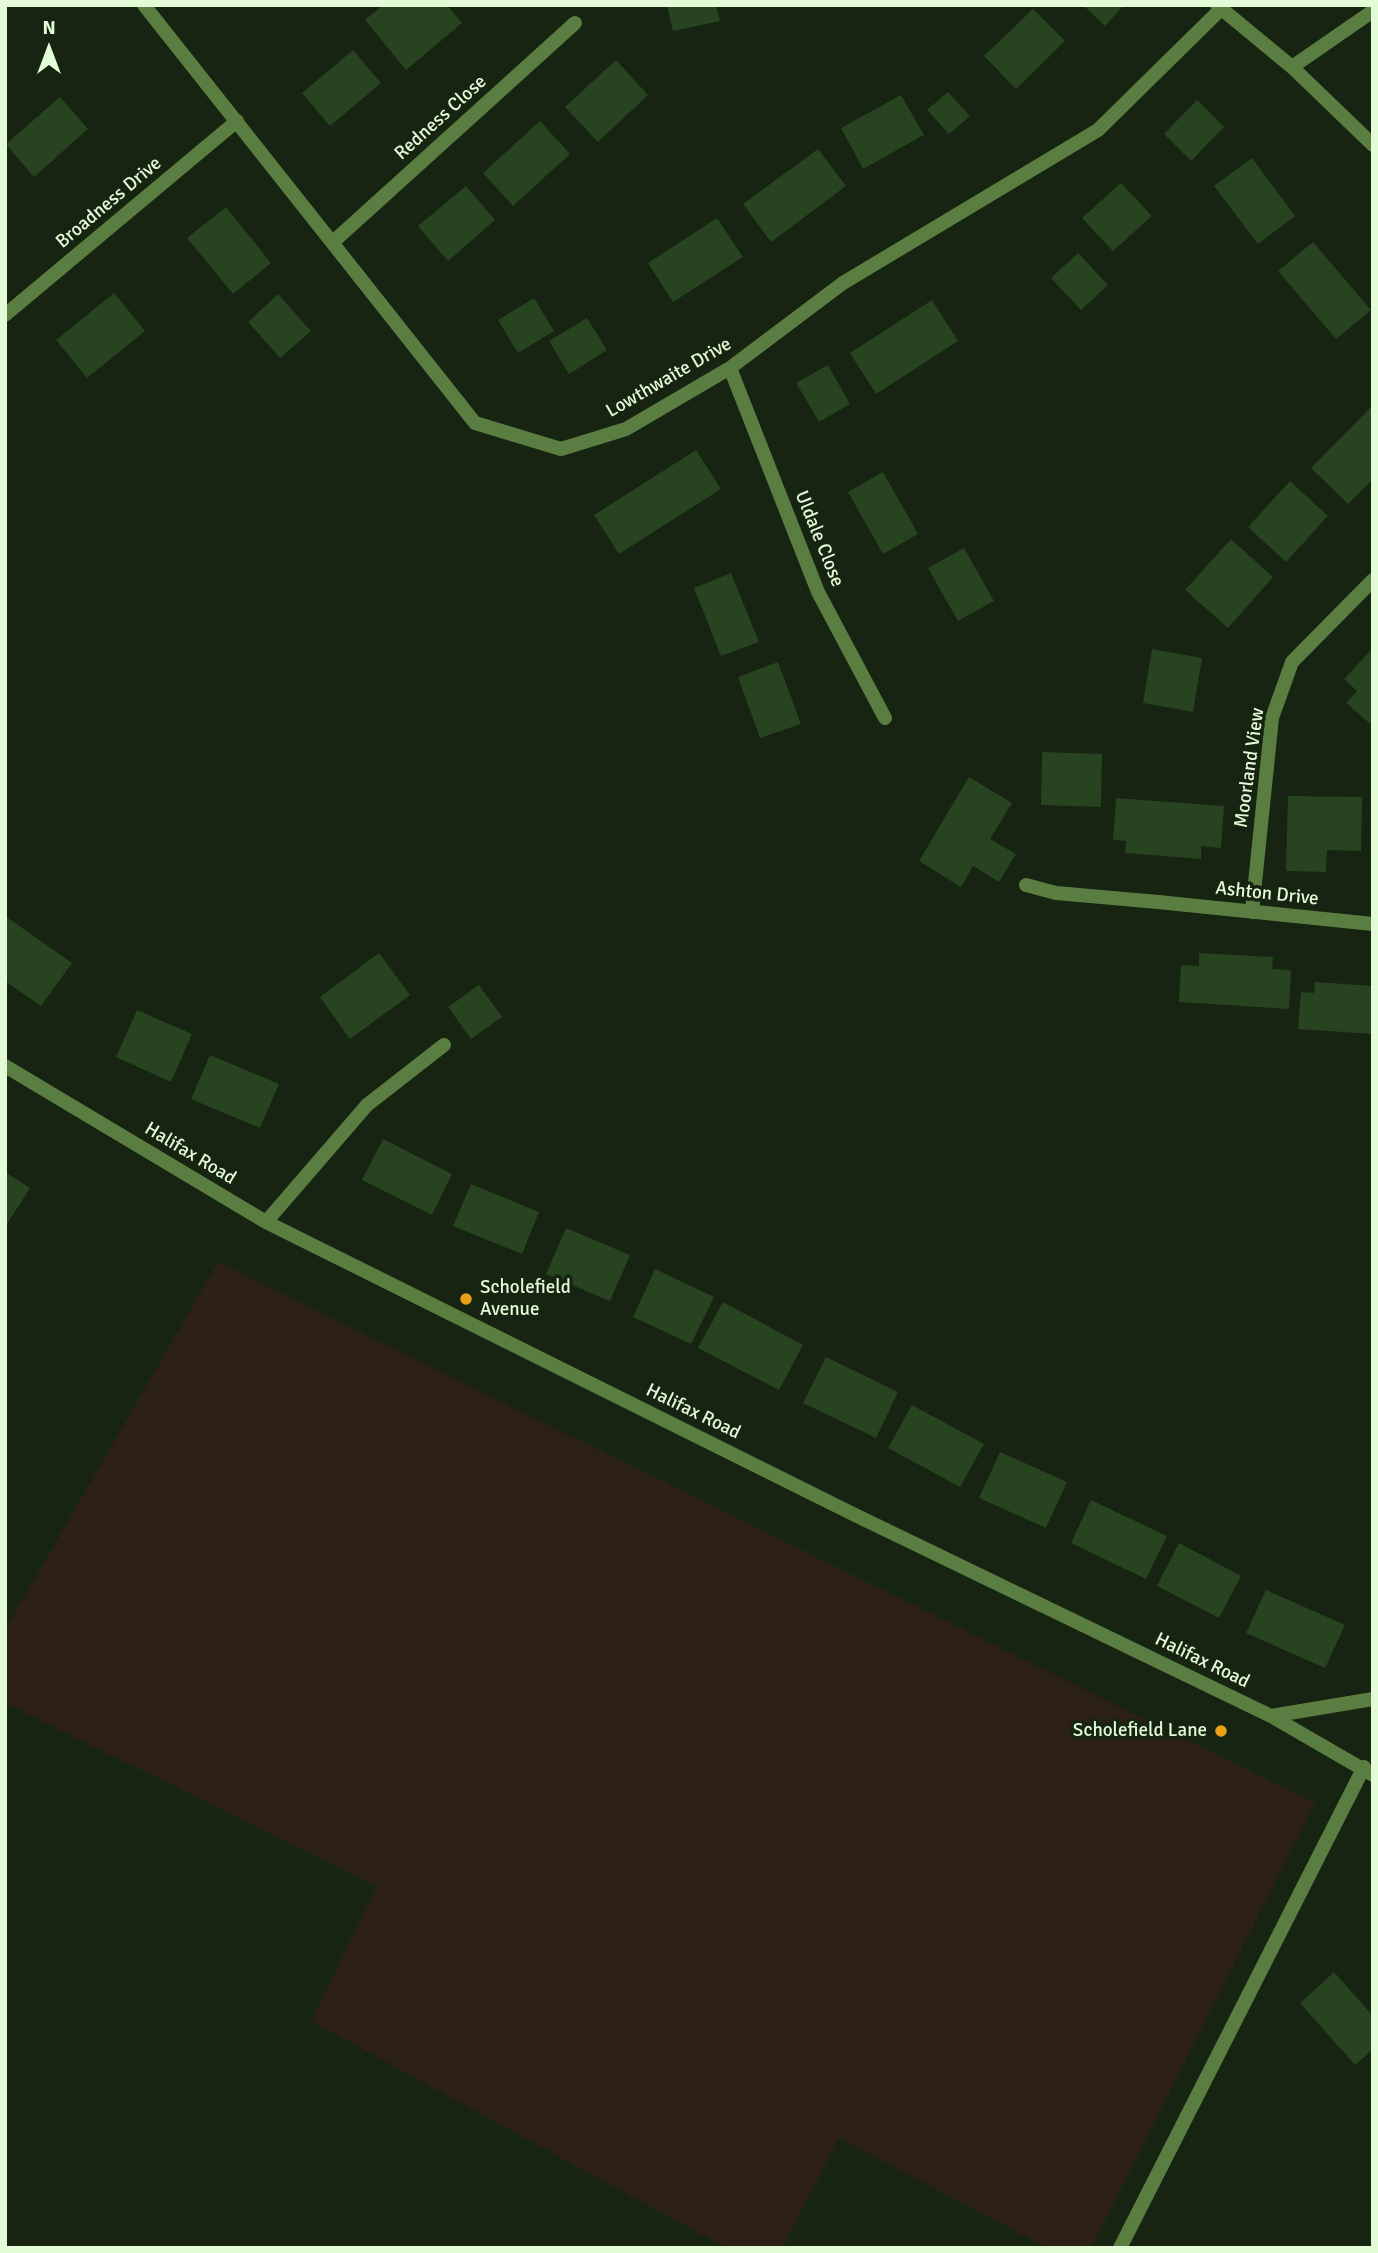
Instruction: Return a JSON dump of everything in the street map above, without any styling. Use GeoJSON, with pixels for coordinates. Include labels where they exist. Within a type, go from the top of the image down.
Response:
{"type":"FeatureCollection","features":[{"type":"Feature","properties":{"kind":"street","name":"Lowthwaite Drive"},"geometry":{"type":"LineString","coordinates":[[144,5],[475,423],[561,449],[626,429],[730,368],[843,282],[1098,130],[1219,7]]}},
{"type":"Feature","properties":{"kind":"street"},"geometry":{"type":"LineString","coordinates":[[1219,7],[1292,67],[1373,145]]}},
{"type":"Feature","properties":{"kind":"street"},"geometry":{"type":"LineString","coordinates":[[1292,67],[1373,11]]}},
{"type":"Feature","properties":{"kind":"street","name":"Redness Close"},"geometry":{"type":"LineString","coordinates":[[333,242],[575,23]]}},
{"type":"Feature","properties":{"kind":"street","name":"Broadness Drive"},"geometry":{"type":"LineString","coordinates":[[5,315],[237,121]]}},
{"type":"Feature","properties":{"kind":"street","name":"Uldale Close"},"geometry":{"type":"LineString","coordinates":[[730,368],[818,592],[885,718]]}},
{"type":"Feature","properties":{"kind":"street","name":"Moorland View"},"geometry":{"type":"LineString","coordinates":[[1252,912],[1272,718],[1292,662],[1373,580]]}},
{"type":"Feature","properties":{"kind":"street","name":"Ashton Drive"},"geometry":{"type":"LineString","coordinates":[[1026,885],[1056,892],[1373,923]]}},
{"type":"Feature","properties":{"kind":"street"},"geometry":{"type":"LineString","coordinates":[[265,1222],[366,1105],[444,1045]]}},
{"type":"Feature","properties":{"kind":"street","name":"Halifax Road"},"geometry":{"type":"LineString","coordinates":[[5,1066],[265,1222],[853,1514],[1271,1716],[1368,1771]]}},
{"type":"Feature","properties":{"kind":"street"},"geometry":{"type":"LineString","coordinates":[[1271,1716],[1373,1699]]}},
{"type":"Feature","properties":{"kind":"street"},"geometry":{"type":"LineString","coordinates":[[1121,2248],[1368,1771]]}},
{"type":"Feature","properties":{"kind":"shaded area"},"geometry":{"type":"Polygon","coordinates":[[[218,1262],[1315,1803],[1091,2248],[1047,2248],[839,2138],[782,2248],[726,2248],[311,2021],[377,1886],[5,1703],[5,1630],[218,1262]]]}},
{"type":"Feature","properties":{"kind":"building"},"geometry":{"type":"Polygon","coordinates":[[[383,5],[447,5],[462,23],[406,70],[365,20],[383,5]]]}},
{"type":"Feature","properties":{"kind":"building"},"geometry":{"type":"Polygon","coordinates":[[[667,5],[716,5],[720,21],[673,31],[667,5]]]}},
{"type":"Feature","properties":{"kind":"building"},"geometry":{"type":"Polygon","coordinates":[[[1083,5],[1124,5],[1105,26],[1083,5]]]}},
{"type":"Feature","properties":{"kind":"building"},"geometry":{"type":"Polygon","coordinates":[[[1033,9],[1065,41],[1016,89],[984,56],[1033,9]]]}},
{"type":"Feature","properties":{"kind":"building"},"geometry":{"type":"Polygon","coordinates":[[[353,50],[381,83],[330,126],[302,93],[353,50]]]}},
{"type":"Feature","properties":{"kind":"building"},"geometry":{"type":"Polygon","coordinates":[[[616,60],[648,95],[598,142],[565,107],[616,60]]]}},
{"type":"Feature","properties":{"kind":"building"},"geometry":{"type":"Polygon","coordinates":[[[948,92],[970,116],[949,134],[927,110],[948,92]]]}},
{"type":"Feature","properties":{"kind":"building"},"geometry":{"type":"Polygon","coordinates":[[[901,95],[924,135],[863,169],[841,128],[901,95]]]}},
{"type":"Feature","properties":{"kind":"building"},"geometry":{"type":"Polygon","coordinates":[[[60,97],[88,129],[34,177],[6,144],[60,97]]]}},
{"type":"Feature","properties":{"kind":"building"},"geometry":{"type":"Polygon","coordinates":[[[1197,100],[1224,127],[1191,161],[1164,134],[1197,100]]]}},
{"type":"Feature","properties":{"kind":"building"},"geometry":{"type":"Polygon","coordinates":[[[540,121],[570,154],[513,206],[483,173],[540,121]]]}},
{"type":"Feature","properties":{"kind":"building"},"geometry":{"type":"Polygon","coordinates":[[[818,149],[846,186],[771,242],[743,204],[818,149]]]}},
{"type":"Feature","properties":{"kind":"building"},"geometry":{"type":"Polygon","coordinates":[[[1252,158],[1295,216],[1258,244],[1214,186],[1252,158]]]}},
{"type":"Feature","properties":{"kind":"building"},"geometry":{"type":"Polygon","coordinates":[[[1121,183],[1152,216],[1113,251],[1082,218],[1121,183]]]}},
{"type":"Feature","properties":{"kind":"building"},"geometry":{"type":"Polygon","coordinates":[[[466,186],[495,220],[448,261],[418,226],[466,186]]]}},
{"type":"Feature","properties":{"kind":"building"},"geometry":{"type":"Polygon","coordinates":[[[226,207],[271,263],[233,294],[187,238],[226,207]]]}},
{"type":"Feature","properties":{"kind":"building"},"geometry":{"type":"Polygon","coordinates":[[[717,218],[743,257],[673,302],[648,263],[717,218]]]}},
{"type":"Feature","properties":{"kind":"building"},"geometry":{"type":"Polygon","coordinates":[[[1313,242],[1371,310],[1336,339],[1278,271],[1313,242]]]}},
{"type":"Feature","properties":{"kind":"building"},"geometry":{"type":"Polygon","coordinates":[[[1078,253],[1108,285],[1081,310],[1051,278],[1078,253]]]}},
{"type":"Feature","properties":{"kind":"building"},"geometry":{"type":"Polygon","coordinates":[[[114,293],[145,331],[87,378],[56,340],[114,293]]]}},
{"type":"Feature","properties":{"kind":"building"},"geometry":{"type":"Polygon","coordinates":[[[278,294],[311,331],[280,358],[248,322],[278,294]]]}},
{"type":"Feature","properties":{"kind":"building"},"geometry":{"type":"Polygon","coordinates":[[[534,298],[554,331],[518,353],[498,320],[534,298]]]}},
{"type":"Feature","properties":{"kind":"building"},"geometry":{"type":"Polygon","coordinates":[[[932,300],[958,341],[876,394],[850,353],[932,300]]]}},
{"type":"Feature","properties":{"kind":"building"},"geometry":{"type":"Polygon","coordinates":[[[587,318],[607,350],[569,374],[549,341],[587,318]]]}},
{"type":"Feature","properties":{"kind":"building"},"geometry":{"type":"Polygon","coordinates":[[[828,365],[850,404],[819,422],[796,383],[828,365]]]}},
{"type":"Feature","properties":{"kind":"building"},"geometry":{"type":"Polygon","coordinates":[[[1373,405],[1373,479],[1348,504],[1311,468],[1373,405]]]}},
{"type":"Feature","properties":{"kind":"building"},"geometry":{"type":"Polygon","coordinates":[[[696,450],[721,489],[619,554],[594,515],[696,450]]]}},
{"type":"Feature","properties":{"kind":"building"},"geometry":{"type":"Polygon","coordinates":[[[883,472],[918,534],[883,554],[848,492],[883,472]]]}},
{"type":"Feature","properties":{"kind":"building"},"geometry":{"type":"Polygon","coordinates":[[[1290,481],[1328,516],[1286,562],[1248,527],[1290,481]]]}},
{"type":"Feature","properties":{"kind":"building"},"geometry":{"type":"Polygon","coordinates":[[[1231,539],[1273,577],[1228,628],[1185,590],[1231,539]]]}},
{"type":"Feature","properties":{"kind":"building"},"geometry":{"type":"Polygon","coordinates":[[[964,548],[994,601],[958,621],[928,568],[964,548]]]}},
{"type":"Feature","properties":{"kind":"building"},"geometry":{"type":"Polygon","coordinates":[[[731,573],[759,642],[721,656],[694,588],[731,573]]]}},
{"type":"Feature","properties":{"kind":"building"},"geometry":{"type":"Polygon","coordinates":[[[1373,648],[1373,726],[1346,703],[1357,691],[1344,679],[1373,648]]]}},
{"type":"Feature","properties":{"kind":"building"},"geometry":{"type":"Polygon","coordinates":[[[1152,649],[1202,658],[1193,712],[1143,703],[1152,649]]]}},
{"type":"Feature","properties":{"kind":"building"},"geometry":{"type":"Polygon","coordinates":[[[778,662],[801,724],[760,738],[738,677],[778,662]]]}},
{"type":"Feature","properties":{"kind":"building"},"geometry":{"type":"Polygon","coordinates":[[[1042,752],[1102,754],[1101,807],[1041,805],[1042,752]]]}},
{"type":"Feature","properties":{"kind":"building"},"geometry":{"type":"Polygon","coordinates":[[[969,777],[1012,803],[990,839],[1016,854],[999,882],[973,866],[961,887],[919,861],[969,777]]]}},
{"type":"Feature","properties":{"kind":"building"},"geometry":{"type":"Polygon","coordinates":[[[1288,796],[1362,797],[1361,851],[1327,850],[1326,872],[1286,871],[1288,796]]]}},
{"type":"Feature","properties":{"kind":"building"},"geometry":{"type":"Polygon","coordinates":[[[1116,798],[1224,806],[1221,848],[1201,846],[1201,859],[1125,853],[1126,841],[1113,840],[1116,798]]]}},
{"type":"Feature","properties":{"kind":"building"},"geometry":{"type":"Polygon","coordinates":[[[5,916],[72,963],[41,1006],[5,981],[5,916]]]}},
{"type":"Feature","properties":{"kind":"building"},"geometry":{"type":"Polygon","coordinates":[[[379,953],[410,995],[350,1039],[320,997],[379,953]]]}},
{"type":"Feature","properties":{"kind":"building"},"geometry":{"type":"Polygon","coordinates":[[[1199,953],[1273,957],[1272,969],[1291,970],[1289,1009],[1179,1002],[1181,965],[1199,966],[1199,953]]]}},
{"type":"Feature","properties":{"kind":"building"},"geometry":{"type":"Polygon","coordinates":[[[1315,982],[1373,986],[1373,1034],[1298,1029],[1301,992],[1314,993],[1315,982]]]}},
{"type":"Feature","properties":{"kind":"building"},"geometry":{"type":"Polygon","coordinates":[[[479,985],[502,1017],[471,1039],[448,1007],[479,985]]]}},
{"type":"Feature","properties":{"kind":"building"},"geometry":{"type":"Polygon","coordinates":[[[137,1010],[192,1034],[171,1082],[116,1057],[137,1010]]]}},
{"type":"Feature","properties":{"kind":"building"},"geometry":{"type":"Polygon","coordinates":[[[210,1055],[279,1084],[260,1128],[191,1099],[210,1055]]]}},
{"type":"Feature","properties":{"kind":"building"},"geometry":{"type":"Polygon","coordinates":[[[383,1139],[452,1174],[432,1215],[362,1180],[383,1139]]]}},
{"type":"Feature","properties":{"kind":"building"},"geometry":{"type":"Polygon","coordinates":[[[5,1172],[30,1188],[5,1227],[5,1172]]]}},
{"type":"Feature","properties":{"kind":"building"},"geometry":{"type":"Polygon","coordinates":[[[471,1184],[539,1212],[522,1254],[453,1226],[471,1184]]]}},
{"type":"Feature","properties":{"kind":"building"},"geometry":{"type":"Polygon","coordinates":[[[566,1228],[630,1255],[610,1301],[546,1274],[566,1228]]]}},
{"type":"Feature","properties":{"kind":"building"},"geometry":{"type":"Polygon","coordinates":[[[655,1269],[714,1297],[691,1344],[633,1317],[655,1269]]]}},
{"type":"Feature","properties":{"kind":"building"},"geometry":{"type":"Polygon","coordinates":[[[723,1302],[803,1345],[779,1390],[698,1348],[723,1302]]]}},
{"type":"Feature","properties":{"kind":"building"},"geometry":{"type":"Polygon","coordinates":[[[826,1357],[898,1392],[876,1438],[803,1403],[826,1357]]]}},
{"type":"Feature","properties":{"kind":"building"},"geometry":{"type":"Polygon","coordinates":[[[912,1405],[984,1444],[960,1487],[888,1448],[912,1405]]]}},
{"type":"Feature","properties":{"kind":"building"},"geometry":{"type":"Polygon","coordinates":[[[1000,1452],[1067,1482],[1046,1528],[979,1498],[1000,1452]]]}},
{"type":"Feature","properties":{"kind":"building"},"geometry":{"type":"Polygon","coordinates":[[[1091,1500],[1167,1536],[1146,1579],[1071,1543],[1091,1500]]]}},
{"type":"Feature","properties":{"kind":"building"},"geometry":{"type":"Polygon","coordinates":[[[1179,1543],[1241,1576],[1219,1618],[1157,1586],[1179,1543]]]}},
{"type":"Feature","properties":{"kind":"building"},"geometry":{"type":"Polygon","coordinates":[[[1266,1590],[1345,1625],[1325,1668],[1246,1633],[1266,1590]]]}},
{"type":"Feature","properties":{"kind":"building"},"geometry":{"type":"Polygon","coordinates":[[[1334,1972],[1373,2016],[1373,2049],[1355,2065],[1300,2003],[1334,1972]]]}},
{"type":"Feature","properties":{"kind":"place","name":"Scholefield Avenue"},"geometry":{"type":"Point","coordinates":[466,1299]}},
{"type":"Feature","properties":{"kind":"place","name":"Scholefield Lane"},"geometry":{"type":"Point","coordinates":[1221,1731]}}]}
